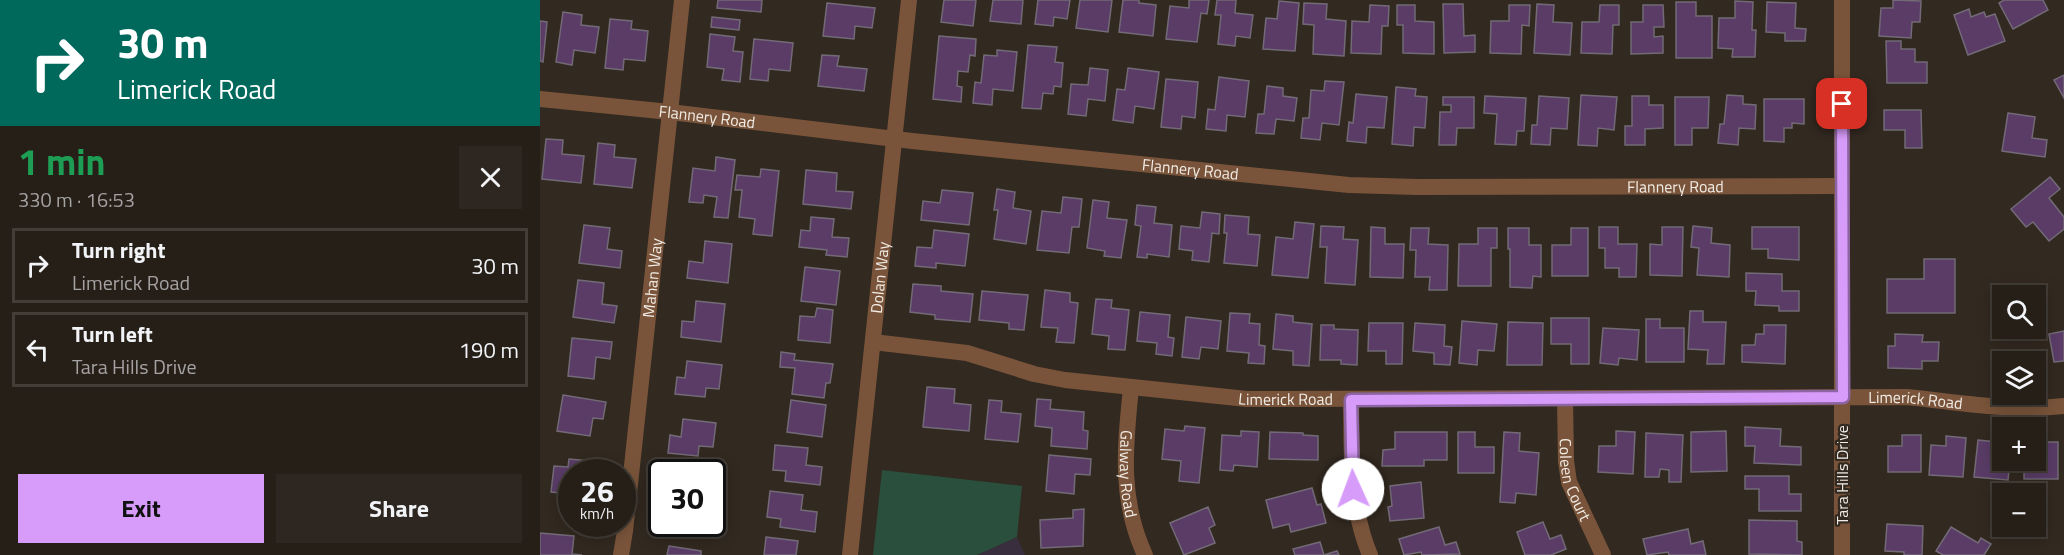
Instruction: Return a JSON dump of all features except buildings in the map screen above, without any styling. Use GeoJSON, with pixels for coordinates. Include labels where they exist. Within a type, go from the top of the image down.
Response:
{"type":"FeatureCollection","features":[{"type":"Feature","properties":{"kind":"street","name":"Mahan Way"},"geometry":{"type":"LineString","coordinates":[[621,555],[682,0]]}},
{"type":"Feature","properties":{"kind":"street","name":"Dolan Way"},"geometry":{"type":"LineString","coordinates":[[850,555],[909,0]]}},
{"type":"Feature","properties":{"kind":"street","name":"Tara Hills Drive"},"geometry":{"type":"LineString","coordinates":[[1842,0],[1842,555]]}},
{"type":"Feature","properties":{"kind":"street","name":"Flannery Road"},"geometry":{"type":"LineString","coordinates":[[540,99],[893,139],[1349,185],[1417,187],[1842,186]]}},
{"type":"Feature","properties":{"kind":"street","name":"Limerick Road"},"geometry":{"type":"LineString","coordinates":[[873,342],[967,353],[1050,378],[1247,399],[1907,397],[2016,407],[2064,406]]}},
{"type":"Feature","properties":{"kind":"street","name":"Galway Road"},"geometry":{"type":"LineString","coordinates":[[1131,388],[1125,479],[1133,527],[1144,555]]}},
{"type":"Feature","properties":{"kind":"street","name":"Coleen Court"},"geometry":{"type":"LineString","coordinates":[[1565,399],[1566,461],[1569,482],[1602,555]]}},
{"type":"Feature","properties":{"kind":"street"},"geometry":{"type":"LineString","coordinates":[[1351,400],[1354,498],[1360,528],[1370,555]]}},
{"type":"Feature","properties":{"kind":"shaded area"},"geometry":{"type":"Polygon","coordinates":[[[1017,537],[1025,555],[977,555],[1017,537]]]}},
{"type":"Feature","properties":{"kind":"green space"},"geometry":{"type":"Polygon","coordinates":[[[882,470],[1022,486],[1017,537],[977,555],[873,555],[882,470]]]}},
{"type":"Feature","properties":{"kind":"route"},"geometry":{"type":"LineString","coordinates":[[1353,489],[1351,400],[1843,397],[1842,104]]}}]}
